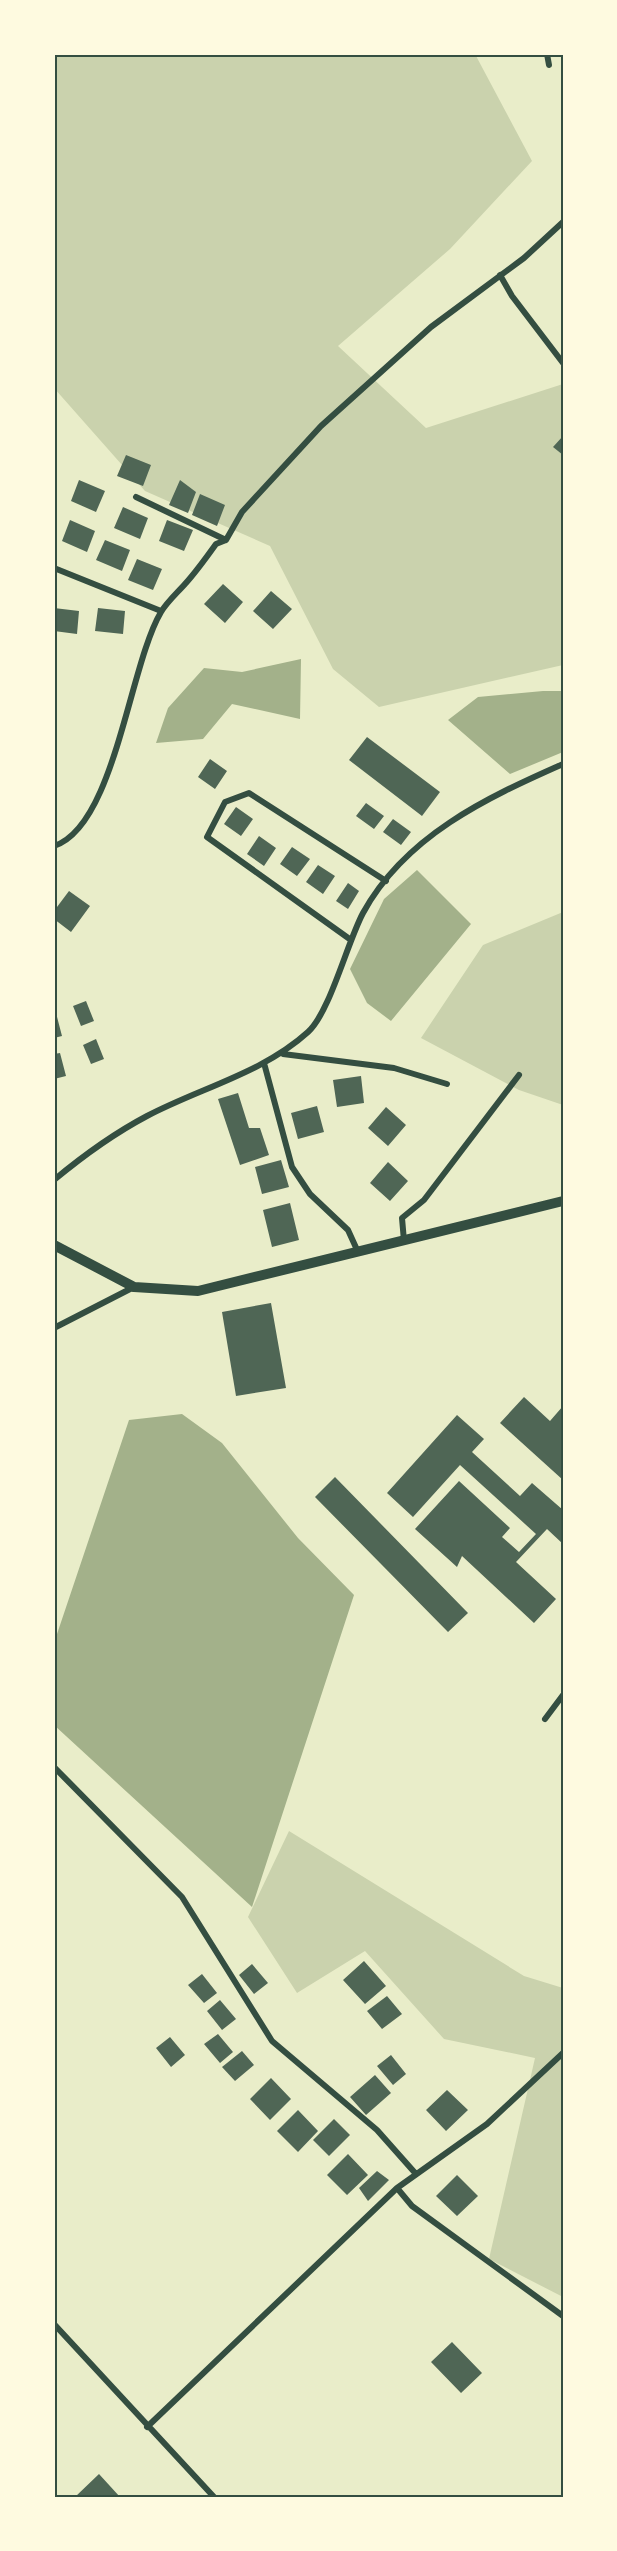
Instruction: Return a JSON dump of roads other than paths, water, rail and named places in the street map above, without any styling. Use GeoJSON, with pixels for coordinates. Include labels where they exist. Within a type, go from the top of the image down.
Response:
{"type":"FeatureCollection","features":[{"type":"Feature","properties":{"kind":"street"},"geometry":{"type":"LineString","coordinates":[[547,54],[549,65]]}},
{"type":"Feature","properties":{"kind":"street"},"geometry":{"type":"LineString","coordinates":[[54,846],[60,844],[86,819],[102,793],[147,642],[161,611],[216,544],[226,540],[242,512],[321,426],[431,327],[524,258],[563,222]]}},
{"type":"Feature","properties":{"kind":"street"},"geometry":{"type":"LineString","coordinates":[[500,275],[512,296],[563,363]]}},
{"type":"Feature","properties":{"kind":"street"},"geometry":{"type":"LineString","coordinates":[[136,497],[226,540]]}},
{"type":"Feature","properties":{"kind":"street"},"geometry":{"type":"LineString","coordinates":[[54,568],[161,611]]}},
{"type":"Feature","properties":{"kind":"street"},"geometry":{"type":"LineString","coordinates":[[54,1180],[94,1147],[148,1116],[283,1054],[311,1030],[330,996],[363,913],[404,857],[474,806],[563,764]]}},
{"type":"Feature","properties":{"kind":"street"},"geometry":{"type":"LineString","coordinates":[[351,940],[207,837],[225,802],[249,793],[386,881]]}},
{"type":"Feature","properties":{"kind":"street"},"geometry":{"type":"LineString","coordinates":[[283,1054],[394,1068],[447,1084]]}},
{"type":"Feature","properties":{"kind":"street"},"geometry":{"type":"LineString","coordinates":[[264,1063],[292,1167],[310,1194],[348,1230],[358,1252]]}},
{"type":"Feature","properties":{"kind":"street"},"geometry":{"type":"LineString","coordinates":[[404,1240],[402,1218],[423,1200],[519,1075]]}},
{"type":"Feature","properties":{"kind":"street"},"geometry":{"type":"LineString","coordinates":[[54,1245],[134,1287],[198,1291],[563,1202]]}},
{"type":"Feature","properties":{"kind":"street"},"geometry":{"type":"LineString","coordinates":[[54,1328],[134,1287]]}},
{"type":"Feature","properties":{"kind":"street"},"geometry":{"type":"LineString","coordinates":[[545,1719],[562,1698]]}},
{"type":"Feature","properties":{"kind":"street"},"geometry":{"type":"LineString","coordinates":[[54,1767],[182,1897],[272,2041],[377,2130],[416,2174]]}},
{"type":"Feature","properties":{"kind":"street"},"geometry":{"type":"LineString","coordinates":[[147,2427],[397,2188],[487,2124],[549,2069],[563,2053]]}},
{"type":"Feature","properties":{"kind":"street"},"geometry":{"type":"LineString","coordinates":[[397,2188],[412,2206],[563,2316]]}},
{"type":"Feature","properties":{"kind":"street"},"geometry":{"type":"LineString","coordinates":[[54,2324],[214,2497]]}}]}
